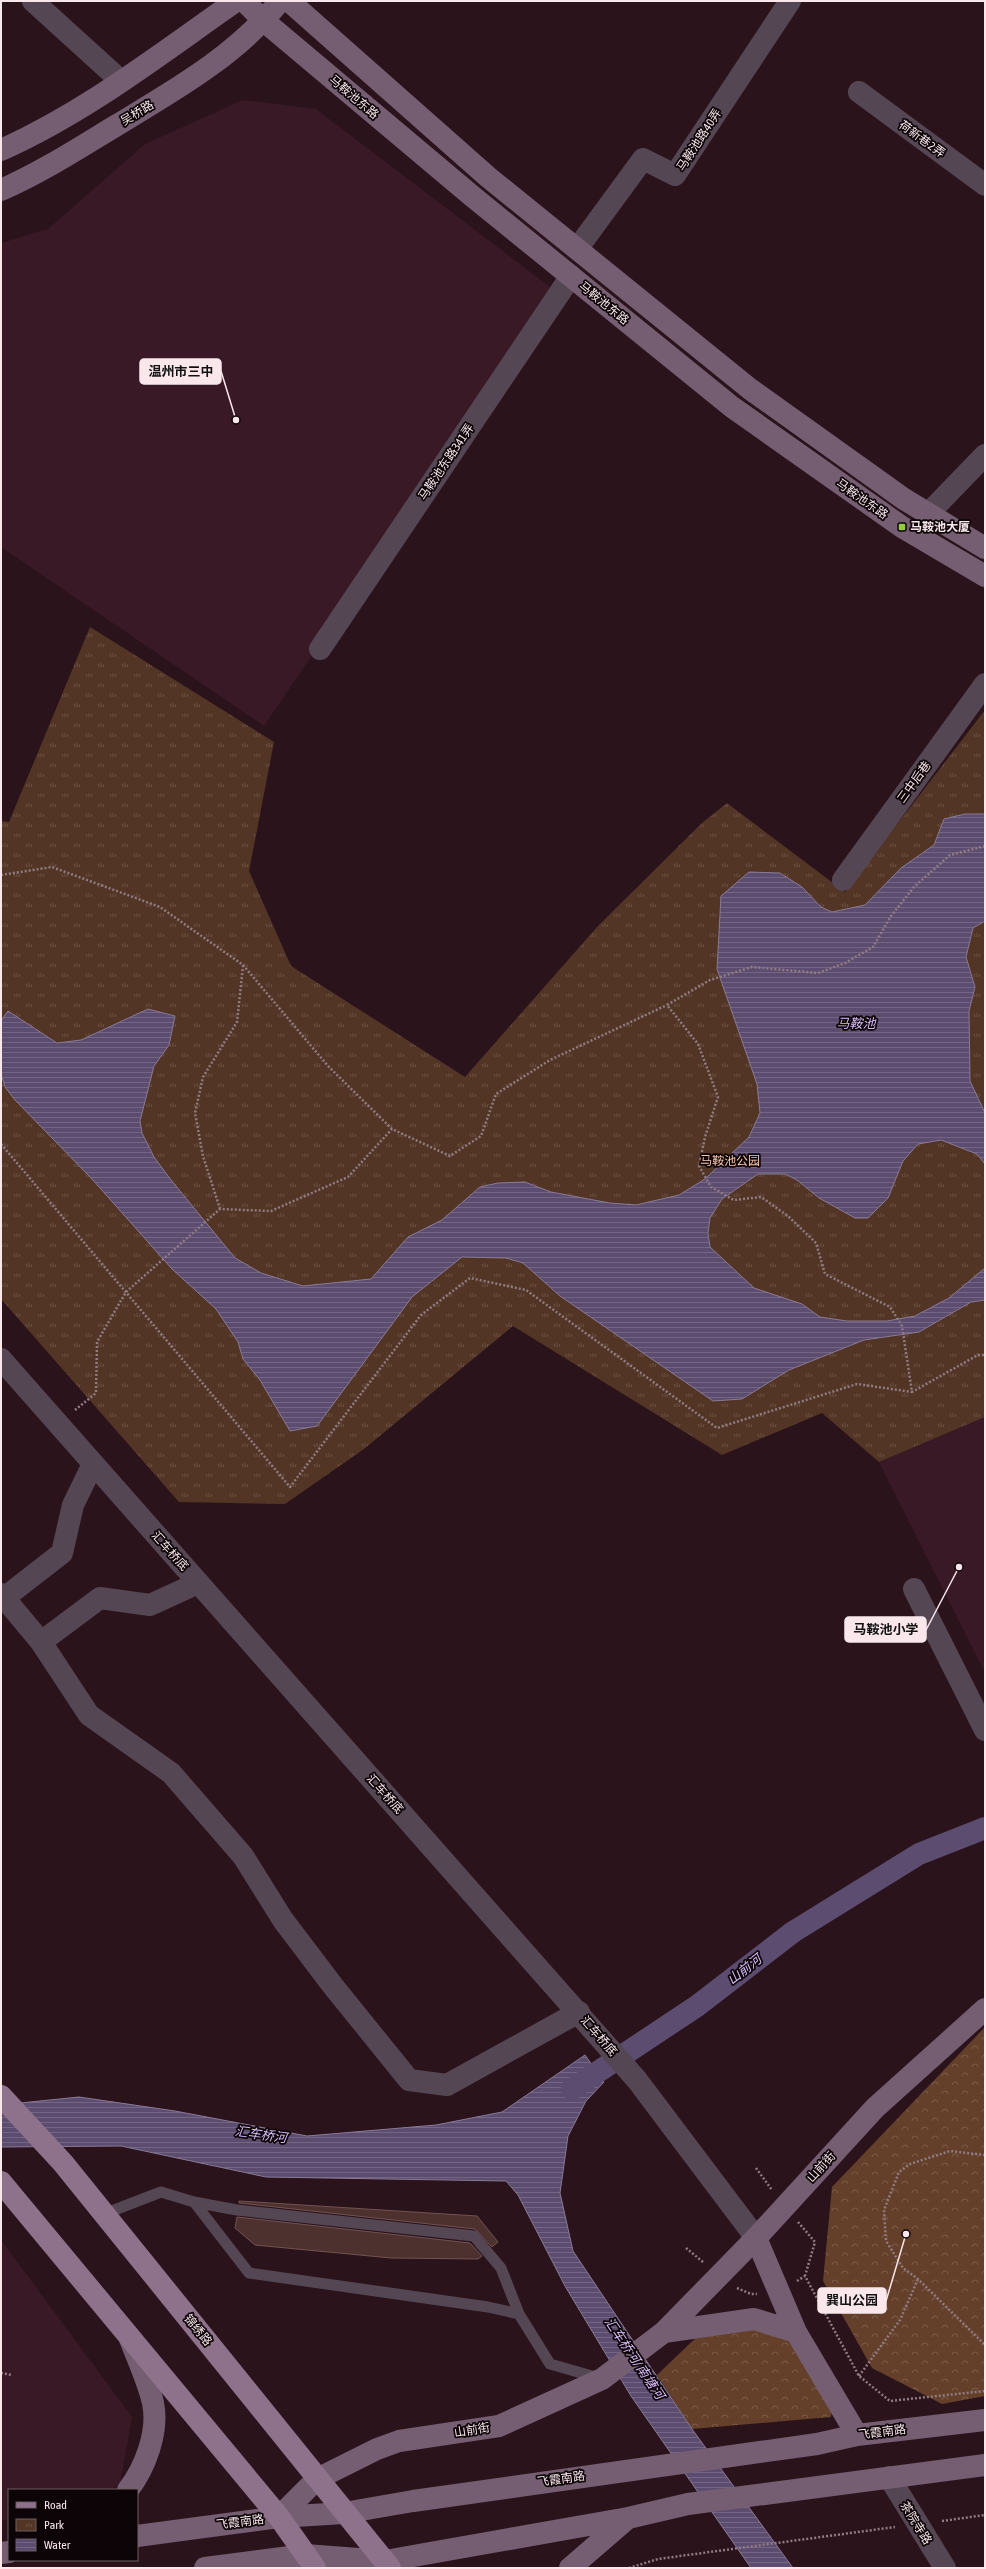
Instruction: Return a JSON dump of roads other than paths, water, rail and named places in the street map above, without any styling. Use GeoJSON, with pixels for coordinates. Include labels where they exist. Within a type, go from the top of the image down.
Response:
{"type":"FeatureCollection","features":[{"type":"Feature","properties":{"kind":"main road"},"geometry":{"type":"LineString","coordinates":[[1,150],[42,131],[121,81],[236,1]]}},
{"type":"Feature","properties":{"kind":"main road","name":"马鞍池东路"},"geometry":{"type":"LineString","coordinates":[[244,1],[264,21],[472,196],[732,407],[902,527],[985,576]]}},
{"type":"Feature","properties":{"kind":"main road","name":"吴桥路"},"geometry":{"type":"LineString","coordinates":[[1,190],[35,175],[194,78],[264,21],[280,1]]}},
{"type":"Feature","properties":{"kind":"main road","name":"马鞍池东路"},"geometry":{"type":"LineString","coordinates":[[289,1],[488,177],[750,389],[904,500],[985,548]]}},
{"type":"Feature","properties":{"kind":"main road","name":"山前街"},"geometry":{"type":"LineString","coordinates":[[279,2517],[317,2479],[377,2449],[398,2441],[499,2426],[602,2379],[662,2334],[756,2238],[875,2108],[985,2009]]}},
{"type":"Feature","properties":{"kind":"main road","name":"锦绣路"},"geometry":{"type":"LineString","coordinates":[[1,2096],[63,2163],[387,2565]]}},
{"type":"Feature","properties":{"kind":"main road"},"geometry":{"type":"LineString","coordinates":[[1,2182],[279,2517],[310,2562]]}},
{"type":"Feature","properties":{"kind":"main road"},"geometry":{"type":"LineString","coordinates":[[756,2238],[796,2332],[857,2435]]}},
{"type":"Feature","properties":{"kind":"main road","name":"山前街"},"geometry":{"type":"LineString","coordinates":[[662,2334],[754,2319],[796,2332]]}},
{"type":"Feature","properties":{"kind":"main road"},"geometry":{"type":"LineString","coordinates":[[129,2489],[146,2459],[153,2429],[153,2404],[130,2338]]}},
{"type":"Feature","properties":{"kind":"main road","name":"飞霞南路"},"geometry":{"type":"LineString","coordinates":[[138,2536],[279,2517],[344,2513],[675,2463],[817,2444],[857,2435],[985,2420]]}},
{"type":"Feature","properties":{"kind":"main road"},"geometry":{"type":"LineString","coordinates":[[205,2568],[310,2562],[387,2565],[628,2518],[688,2504],[826,2485],[985,2466]]}},
{"type":"Feature","properties":{"kind":"main road"},"geometry":{"type":"LineString","coordinates":[[570,2568],[628,2518]]}},
{"type":"Feature","properties":{"kind":"street"},"geometry":{"type":"LineString","coordinates":[[33,1],[121,81]]}},
{"type":"Feature","properties":{"kind":"street","name":"马鞍池路40弄"},"geometry":{"type":"LineString","coordinates":[[577,249],[643,159],[675,175],[790,1]]}},
{"type":"Feature","properties":{"kind":"street","name":"荷新巷2弄"},"geometry":{"type":"LineString","coordinates":[[859,92],[985,185]]}},
{"type":"Feature","properties":{"kind":"street","name":"马鞍池东路341弄"},"geometry":{"type":"LineString","coordinates":[[320,649],[571,276]]}},
{"type":"Feature","properties":{"kind":"street"},"geometry":{"type":"LineString","coordinates":[[928,514],[985,455]]}},
{"type":"Feature","properties":{"kind":"street","name":"三中后巷"},"geometry":{"type":"LineString","coordinates":[[843,880],[985,684]]}},
{"type":"Feature","properties":{"kind":"street","name":"汇车桥底"},"geometry":{"type":"LineString","coordinates":[[1,1359],[585,2019],[637,2080],[756,2238]]}},
{"type":"Feature","properties":{"kind":"street"},"geometry":{"type":"LineString","coordinates":[[93,1464],[73,1505],[62,1553],[3,1596],[40,1642],[89,1715],[171,1773],[243,1856],[283,1920],[333,1986],[410,2080],[447,2085],[585,2019]]}},
{"type":"Feature","properties":{"kind":"street"},"geometry":{"type":"LineString","coordinates":[[40,1642],[100,1598],[150,1605],[198,1583]]}},
{"type":"Feature","properties":{"kind":"street"},"geometry":{"type":"LineString","coordinates":[[914,1589],[985,1730]]}},
{"type":"Feature","properties":{"kind":"street","name":"茶院寺路"},"geometry":{"type":"LineString","coordinates":[[889,2477],[945,2568]]}},
{"type":"Feature","properties":{"kind":"lane"},"geometry":{"type":"LineString","coordinates":[[104,2214],[161,2192],[194,2202],[237,2210],[474,2236],[501,2268],[519,2314],[550,2364],[602,2379]]}},
{"type":"Feature","properties":{"kind":"lane"},"geometry":{"type":"LineString","coordinates":[[194,2202],[249,2273],[488,2307],[519,2314]]}},
{"type":"Feature","properties":{"kind":"water","name":"马鞍池"},"geometry":{"type":"Polygon","coordinates":[[[965,814],[985,814],[985,921],[973,928],[966,957],[975,987],[969,1011],[970,1081],[985,1113],[985,1164],[977,1154],[941,1140],[918,1144],[903,1161],[888,1198],[868,1218],[855,1218],[819,1198],[797,1180],[785,1174],[758,1174],[722,1199],[710,1218],[708,1233],[710,1247],[754,1288],[802,1304],[820,1317],[847,1321],[887,1321],[915,1316],[949,1298],[985,1268],[985,1300],[971,1302],[919,1332],[864,1340],[789,1370],[742,1399],[713,1401],[560,1296],[523,1263],[506,1258],[462,1257],[412,1297],[317,1426],[290,1431],[260,1380],[243,1359],[238,1342],[216,1309],[172,1269],[92,1179],[15,1100],[5,1087],[1,1074],[1,1021],[8,1011],[57,1043],[81,1040],[148,1009],[175,1016],[169,1045],[154,1066],[140,1121],[142,1133],[154,1157],[171,1180],[235,1258],[261,1273],[303,1286],[371,1279],[408,1237],[442,1220],[480,1187],[498,1183],[525,1182],[551,1192],[610,1203],[636,1205],[679,1195],[705,1179],[749,1137],[760,1113],[757,1084],[717,969],[721,896],[749,872],[780,873],[802,887],[821,907],[832,912],[865,905],[901,868],[934,845],[944,819],[965,814]]]}},
{"type":"Feature","properties":{"kind":"water"},"geometry":{"type":"Polygon","coordinates":[[[585,2055],[604,2082],[586,2101],[568,2136],[560,2193],[573,2251],[692,2429],[793,2568],[751,2568],[631,2396],[565,2286],[518,2195],[506,2181],[266,2177],[121,2146],[1,2147],[1,2105],[79,2097],[175,2111],[307,2136],[436,2125],[502,2112],[585,2055]]]}},
{"type":"Feature","properties":{"kind":"waterway","name":"山前河"},"geometry":{"type":"LineString","coordinates":[[572,2089],[697,2006],[793,1932],[919,1854],[985,1828]]}},
{"type":"Feature","properties":{"kind":"place","name":"温州市三中"},"geometry":{"type":"Point","coordinates":[236,420]}},
{"type":"Feature","properties":{"kind":"place","name":"马鞍池大厦"},"geometry":{"type":"Point","coordinates":[902,527]}},
{"type":"Feature","properties":{"kind":"place","name":"马鞍池小学"},"geometry":{"type":"Point","coordinates":[959,1567]}},
{"type":"Feature","properties":{"kind":"place","name":"巽山公园"},"geometry":{"type":"Point","coordinates":[906,2234]}},
{"type":"Feature","properties":{"kind":"park label","name":"马鞍池公园"},"geometry":{"type":"Point","coordinates":[730,1161]}},
{"type":"Feature","properties":{"kind":"water label","name":"汇车桥河"},"geometry":{"type":"Point","coordinates":[261,2134]}},
{"type":"Feature","properties":{"kind":"water label","name":"汇车桥河/南塘河"},"geometry":{"type":"Point","coordinates":[635,2358]}}]}
